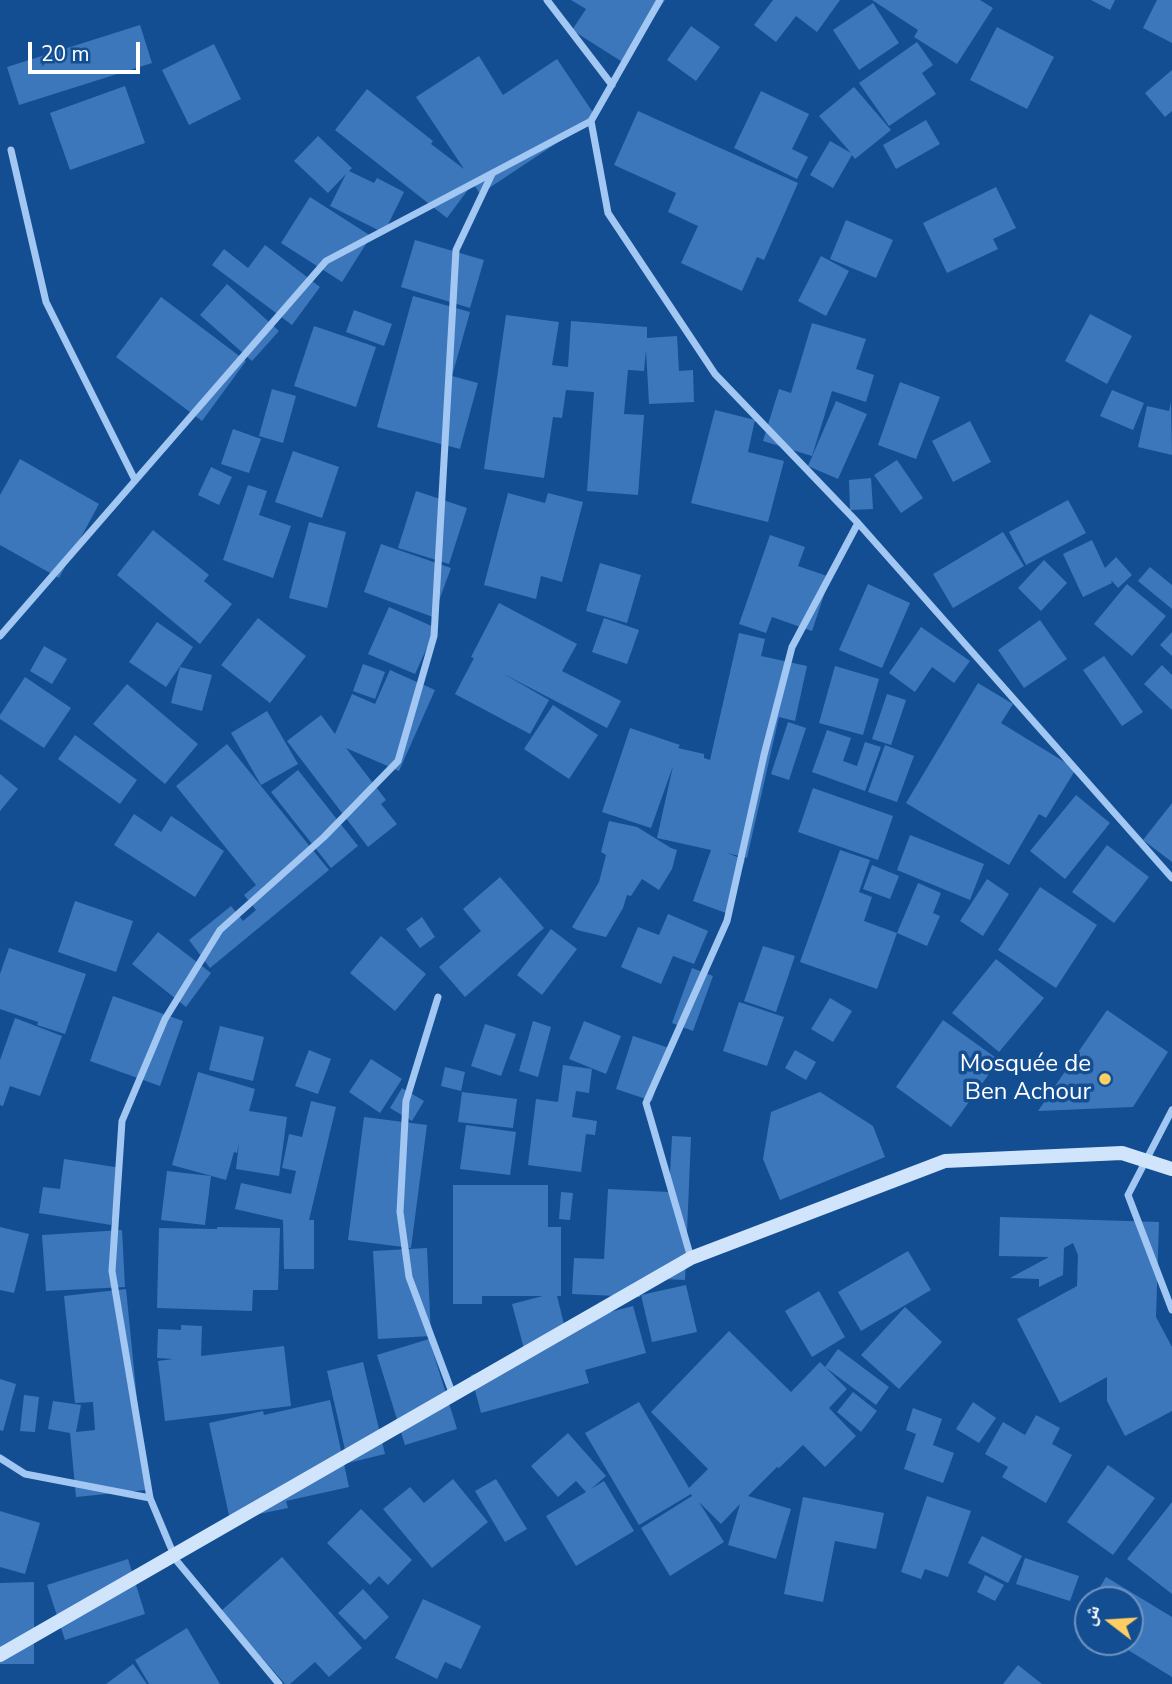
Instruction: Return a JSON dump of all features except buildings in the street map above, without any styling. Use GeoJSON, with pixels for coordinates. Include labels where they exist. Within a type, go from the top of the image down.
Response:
{"type":"FeatureCollection","features":[{"type":"Feature","properties":{"kind":"street"},"geometry":{"type":"LineString","coordinates":[[547,0],[612,85]]}},
{"type":"Feature","properties":{"kind":"street"},"geometry":{"type":"LineString","coordinates":[[0,636],[326,261],[591,121],[660,0]]}},
{"type":"Feature","properties":{"kind":"street"},"geometry":{"type":"LineString","coordinates":[[591,121],[608,213],[715,374],[858,523],[1172,878]]}},
{"type":"Feature","properties":{"kind":"street"},"geometry":{"type":"LineString","coordinates":[[11,150],[46,302],[135,480]]}},
{"type":"Feature","properties":{"kind":"street"},"geometry":{"type":"LineString","coordinates":[[279,1684],[176,1560],[150,1498],[113,1271],[122,1121],[164,1019],[220,930],[324,837],[398,761],[434,636],[456,250],[492,174]]}},
{"type":"Feature","properties":{"kind":"street"},"geometry":{"type":"LineString","coordinates":[[691,1258],[646,1103],[727,921],[764,755],[792,647],[858,523]]}},
{"type":"Feature","properties":{"kind":"street"},"geometry":{"type":"LineString","coordinates":[[438,998],[406,1101],[400,1212],[409,1277],[453,1395]]}},
{"type":"Feature","properties":{"kind":"street"},"geometry":{"type":"LineString","coordinates":[[1172,1110],[1128,1195],[1172,1310]]}},
{"type":"Feature","properties":{"kind":"street"},"geometry":{"type":"LineString","coordinates":[[0,1655],[691,1258],[945,1161],[1122,1153],[1172,1169]]}},
{"type":"Feature","properties":{"kind":"street"},"geometry":{"type":"LineString","coordinates":[[0,1458],[25,1474],[150,1498]]}},
{"type":"Feature","properties":{"kind":"place","name":"Mosquée de Ben Achour"},"geometry":{"type":"Point","coordinates":[1105,1079]}}]}
